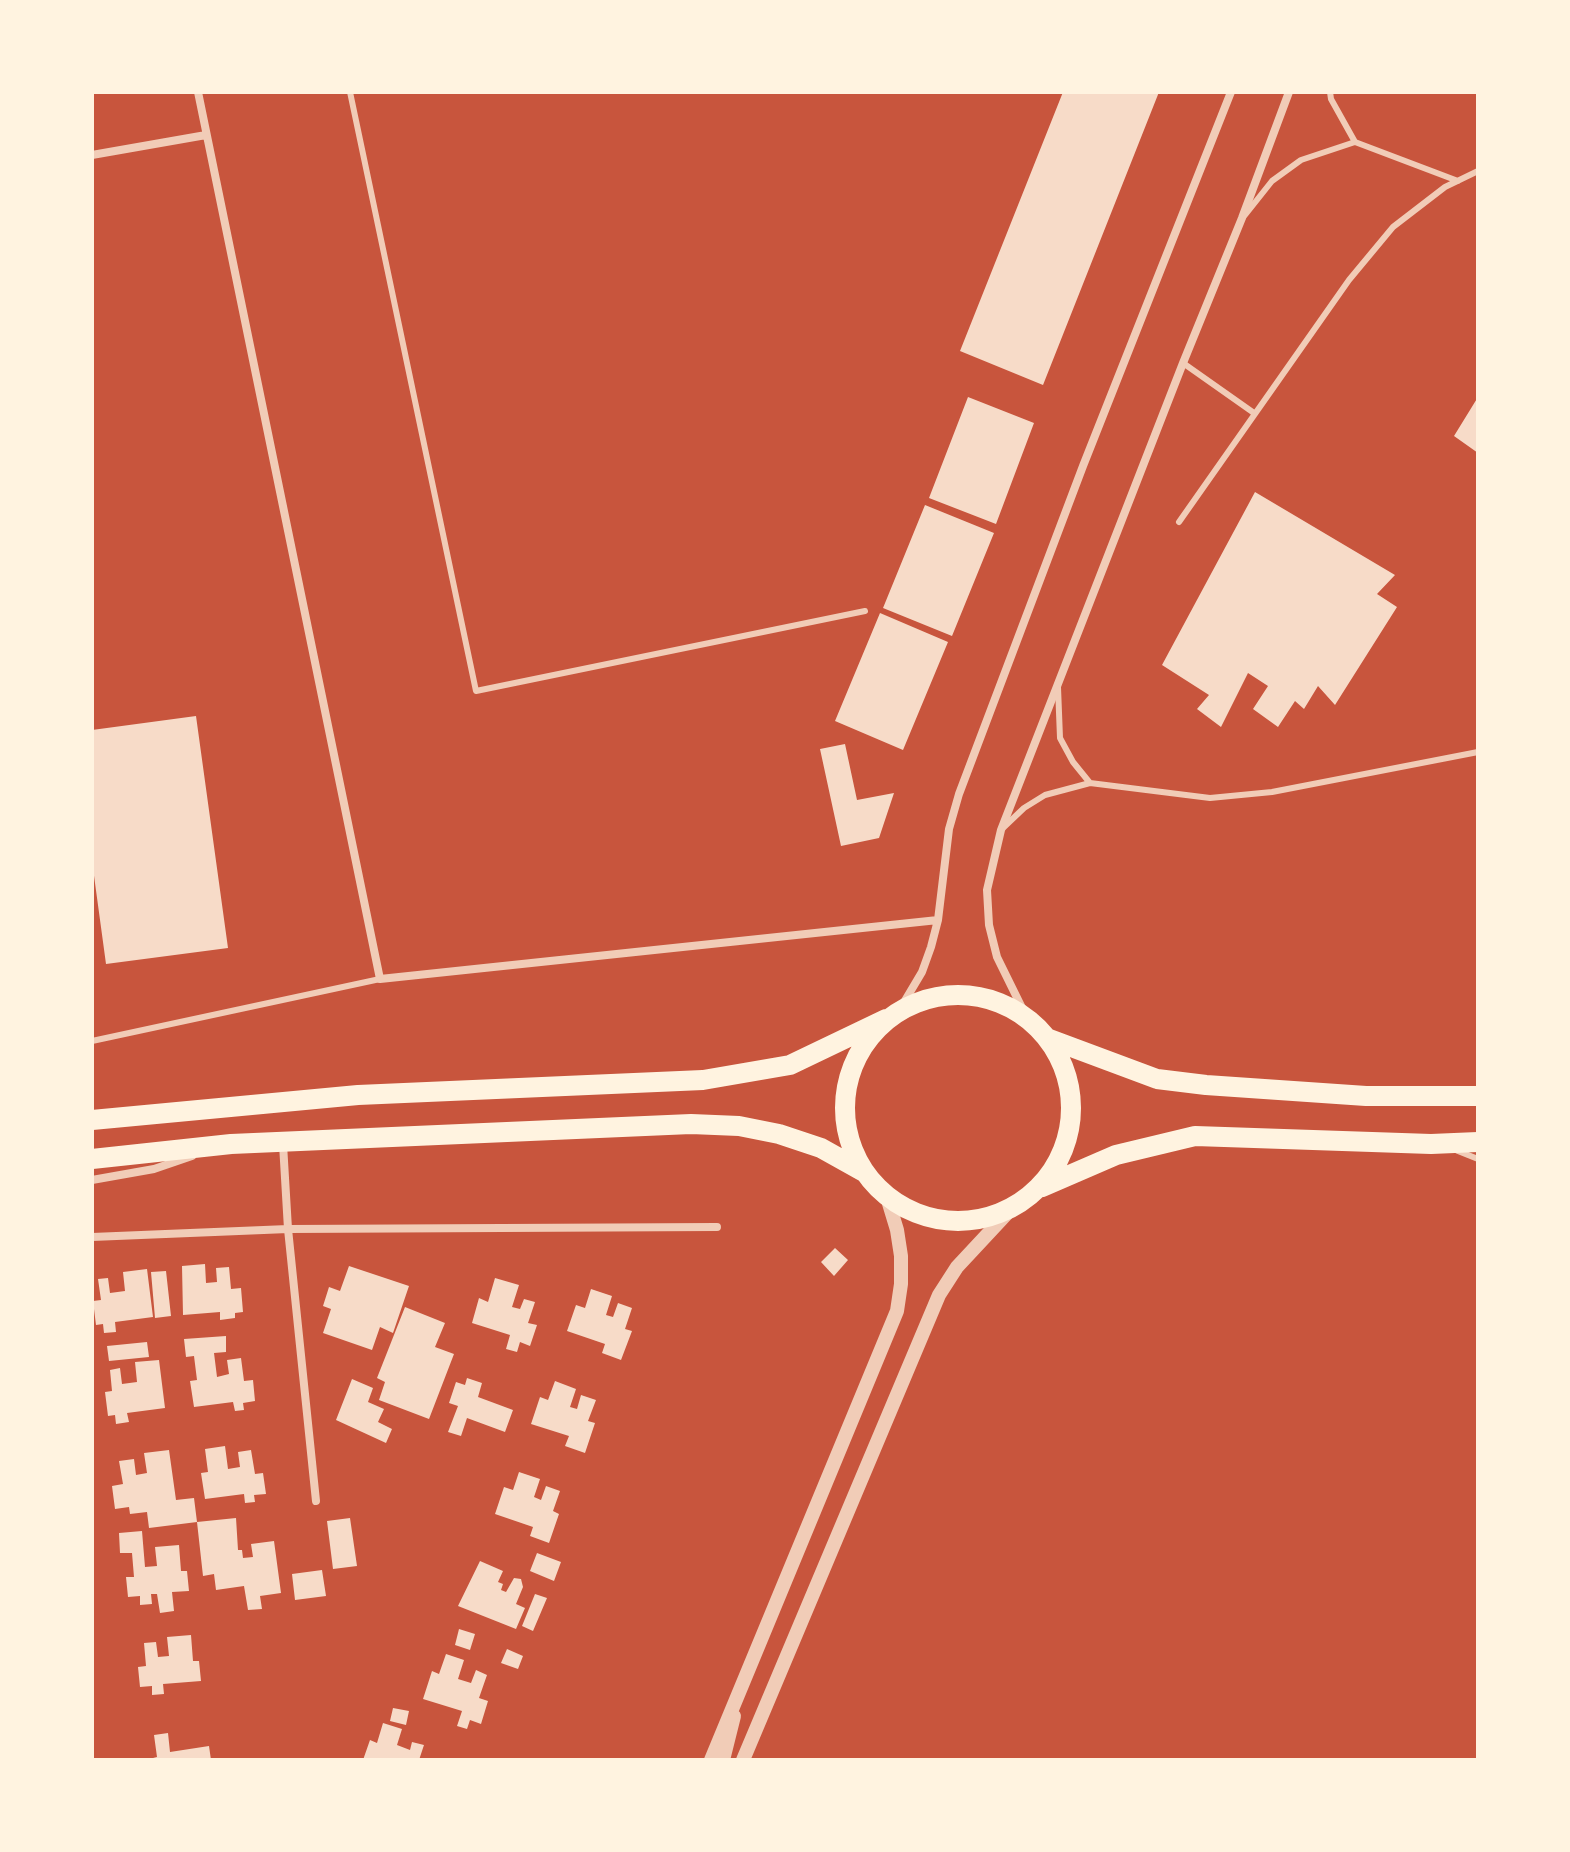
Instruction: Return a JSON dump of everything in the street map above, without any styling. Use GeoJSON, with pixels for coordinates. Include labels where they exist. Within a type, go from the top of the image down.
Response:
{"type":"FeatureCollection","features":[{"type":"Feature","properties":{"kind":"main road"},"geometry":{"type":"LineString","coordinates":[[92,1120],[358,1095],[703,1080],[790,1065],[932,997],[965,994],[998,1001],[1027,1018],[1047,1038],[1063,1066],[1071,1098],[1069,1131],[1058,1162],[1038,1189]]}},
{"type":"Feature","properties":{"kind":"main road"},"geometry":{"type":"LineString","coordinates":[[893,1014],[863,1044],[848,1074],[844,1108],[849,1141],[864,1172],[887,1197],[916,1214],[948,1221],[981,1219],[1012,1208],[1038,1189],[1116,1155],[1195,1136],[1431,1144],[1478,1142]]}},
{"type":"Feature","properties":{"kind":"main road"},"geometry":{"type":"LineString","coordinates":[[1047,1038],[1157,1079],[1366,1096],[1478,1096]]}},
{"type":"Feature","properties":{"kind":"main road"},"geometry":{"type":"LineString","coordinates":[[92,1159],[213,1146],[691,1124],[739,1126],[779,1134],[821,1148],[864,1172]]}},
{"type":"Feature","properties":{"kind":"street"},"geometry":{"type":"LineString","coordinates":[[198,92],[380,979],[938,920]]}},
{"type":"Feature","properties":{"kind":"street"},"geometry":{"type":"LineString","coordinates":[[893,1014],[922,972],[938,920],[949,829],[959,794],[1083,466],[1231,92]]}},
{"type":"Feature","properties":{"kind":"street"},"geometry":{"type":"LineString","coordinates":[[1027,1018],[997,957],[989,925],[987,890],[1001,830],[1289,92]]}},
{"type":"Feature","properties":{"kind":"street"},"geometry":{"type":"LineString","coordinates":[[92,155],[206,135]]}},
{"type":"Feature","properties":{"kind":"street"},"geometry":{"type":"LineString","coordinates":[[283,1143],[288,1229],[316,1501]]}},
{"type":"Feature","properties":{"kind":"street"},"geometry":{"type":"LineString","coordinates":[[92,1180],[154,1169],[213,1146]]}},
{"type":"Feature","properties":{"kind":"street"},"geometry":{"type":"LineString","coordinates":[[711,1760],[897,1311],[901,1256],[887,1197]]}},
{"type":"Feature","properties":{"kind":"street"},"geometry":{"type":"LineString","coordinates":[[743,1760],[939,1295],[957,1267],[1012,1208]]}},
{"type":"Feature","properties":{"kind":"street"},"geometry":{"type":"LineString","coordinates":[[92,1237],[288,1229],[717,1227]]}},
{"type":"Feature","properties":{"kind":"street"},"geometry":{"type":"LineString","coordinates":[[723,1760],[732,1731],[734,1699]]}},
{"type":"Feature","properties":{"kind":"lane"},"geometry":{"type":"LineString","coordinates":[[350,92],[476,691],[865,611]]}},
{"type":"Feature","properties":{"kind":"lane"},"geometry":{"type":"LineString","coordinates":[[1330,92],[1355,142]]}},
{"type":"Feature","properties":{"kind":"lane"},"geometry":{"type":"LineString","coordinates":[[1242,218],[1272,181],[1301,160],[1355,142],[1458,181]]}},
{"type":"Feature","properties":{"kind":"lane"},"geometry":{"type":"LineString","coordinates":[[1179,522],[1349,280],[1393,227],[1445,187],[1478,171]]}},
{"type":"Feature","properties":{"kind":"lane"},"geometry":{"type":"LineString","coordinates":[[1183,363],[1254,413]]}},
{"type":"Feature","properties":{"kind":"lane"},"geometry":{"type":"LineString","coordinates":[[1057,687],[1060,738],[1090,783]]}},
{"type":"Feature","properties":{"kind":"lane"},"geometry":{"type":"LineString","coordinates":[[1001,830],[1024,808],[1045,795],[1090,783],[1210,798],[1272,792],[1478,752]]}},
{"type":"Feature","properties":{"kind":"lane"},"geometry":{"type":"LineString","coordinates":[[92,1041],[380,979]]}},
{"type":"Feature","properties":{"kind":"lane"},"geometry":{"type":"LineString","coordinates":[[1431,1144],[1478,1159]]}},
{"type":"Feature","properties":{"kind":"building"},"geometry":{"type":"Polygon","coordinates":[[[1063,92],[1159,92],[1043,385],[960,351],[1063,92]]]}},
{"type":"Feature","properties":{"kind":"building"},"geometry":{"type":"Polygon","coordinates":[[[968,397],[1034,423],[996,524],[929,498],[968,397]]]}},
{"type":"Feature","properties":{"kind":"building"},"geometry":{"type":"Polygon","coordinates":[[[1478,397],[1478,453],[1454,436],[1478,397]]]}},
{"type":"Feature","properties":{"kind":"building"},"geometry":{"type":"Polygon","coordinates":[[[1255,492],[1395,575],[1377,594],[1397,607],[1335,705],[1318,686],[1304,709],[1295,701],[1278,727],[1253,709],[1268,686],[1248,673],[1221,727],[1197,709],[1209,695],[1162,665],[1255,492]]]}},
{"type":"Feature","properties":{"kind":"building"},"geometry":{"type":"Polygon","coordinates":[[[925,505],[994,533],[952,636],[883,608],[925,505]]]}},
{"type":"Feature","properties":{"kind":"building"},"geometry":{"type":"Polygon","coordinates":[[[880,613],[948,642],[903,750],[835,721],[880,613]]]}},
{"type":"Feature","properties":{"kind":"building"},"geometry":{"type":"Polygon","coordinates":[[[196,716],[228,948],[106,964],[92,861],[92,730],[196,716]]]}},
{"type":"Feature","properties":{"kind":"building"},"geometry":{"type":"Polygon","coordinates":[[[845,744],[857,800],[894,793],[879,838],[841,846],[820,749],[845,744]]]}},
{"type":"Feature","properties":{"kind":"building"},"geometry":{"type":"Polygon","coordinates":[[[835,1248],[848,1260],[834,1276],[821,1262],[835,1248]]]}},
{"type":"Feature","properties":{"kind":"building"},"geometry":{"type":"Polygon","coordinates":[[[205,1264],[206,1283],[217,1282],[216,1268],[229,1267],[231,1289],[241,1288],[243,1312],[235,1313],[235,1318],[220,1320],[220,1312],[183,1315],[182,1266],[205,1264]]]}},
{"type":"Feature","properties":{"kind":"building"},"geometry":{"type":"Polygon","coordinates":[[[349,1266],[409,1286],[393,1333],[380,1327],[372,1350],[323,1333],[331,1309],[323,1306],[329,1287],[340,1291],[349,1266]]]}},
{"type":"Feature","properties":{"kind":"building"},"geometry":{"type":"Polygon","coordinates":[[[147,1269],[153,1317],[115,1322],[116,1332],[104,1333],[103,1324],[96,1325],[93,1301],[101,1300],[98,1279],[108,1278],[110,1293],[125,1291],[123,1272],[147,1269]]]}},
{"type":"Feature","properties":{"kind":"building"},"geometry":{"type":"Polygon","coordinates":[[[166,1271],[171,1316],[155,1318],[151,1272],[166,1271]]]}},
{"type":"Feature","properties":{"kind":"building"},"geometry":{"type":"Polygon","coordinates":[[[495,1278],[519,1285],[512,1307],[520,1309],[524,1299],[535,1302],[528,1323],[537,1325],[530,1346],[520,1342],[517,1352],[506,1349],[510,1335],[472,1323],[479,1298],[488,1302],[495,1278]]]}},
{"type":"Feature","properties":{"kind":"building"},"geometry":{"type":"Polygon","coordinates":[[[591,1289],[612,1296],[606,1315],[613,1317],[618,1303],[632,1308],[625,1329],[632,1331],[621,1360],[602,1353],[605,1344],[567,1331],[576,1305],[585,1308],[591,1289]]]}},
{"type":"Feature","properties":{"kind":"building"},"geometry":{"type":"Polygon","coordinates":[[[405,1307],[445,1323],[435,1347],[454,1354],[429,1419],[379,1400],[385,1382],[377,1378],[405,1307]]]}},
{"type":"Feature","properties":{"kind":"building"},"geometry":{"type":"Polygon","coordinates":[[[226,1336],[226,1352],[214,1353],[217,1377],[229,1374],[227,1360],[241,1358],[244,1381],[253,1380],[255,1401],[243,1403],[244,1410],[235,1411],[233,1402],[194,1407],[190,1381],[197,1380],[194,1356],[186,1357],[184,1339],[226,1336]]]}},
{"type":"Feature","properties":{"kind":"building"},"geometry":{"type":"Polygon","coordinates":[[[147,1342],[149,1357],[109,1361],[107,1346],[147,1342]]]}},
{"type":"Feature","properties":{"kind":"building"},"geometry":{"type":"Polygon","coordinates":[[[159,1360],[165,1408],[127,1413],[129,1422],[116,1424],[115,1415],[108,1416],[105,1392],[112,1391],[110,1370],[120,1368],[122,1384],[137,1382],[135,1362],[159,1360]]]}},
{"type":"Feature","properties":{"kind":"building"},"geometry":{"type":"Polygon","coordinates":[[[467,1378],[482,1383],[478,1397],[513,1410],[505,1432],[467,1418],[461,1436],[448,1432],[458,1406],[449,1403],[456,1382],[465,1385],[467,1378]]]}},
{"type":"Feature","properties":{"kind":"building"},"geometry":{"type":"Polygon","coordinates":[[[352,1379],[373,1388],[368,1402],[384,1409],[378,1422],[392,1429],[386,1443],[336,1420],[352,1379]]]}},
{"type":"Feature","properties":{"kind":"building"},"geometry":{"type":"Polygon","coordinates":[[[555,1381],[576,1389],[570,1407],[577,1409],[581,1395],[596,1400],[588,1421],[595,1423],[585,1453],[565,1446],[569,1436],[531,1424],[540,1397],[548,1400],[555,1381]]]}},
{"type":"Feature","properties":{"kind":"building"},"geometry":{"type":"Polygon","coordinates":[[[225,1446],[228,1469],[240,1467],[238,1452],[251,1450],[255,1474],[263,1473],[266,1494],[254,1495],[255,1502],[245,1503],[244,1494],[205,1499],[201,1473],[208,1472],[205,1449],[225,1446]]]}},
{"type":"Feature","properties":{"kind":"building"},"geometry":{"type":"Polygon","coordinates":[[[169,1450],[176,1500],[194,1498],[197,1522],[149,1528],[147,1512],[130,1514],[129,1507],[115,1509],[112,1486],[123,1484],[119,1461],[134,1459],[136,1475],[147,1473],[144,1453],[169,1450]]]}},
{"type":"Feature","properties":{"kind":"building"},"geometry":{"type":"Polygon","coordinates":[[[519,1472],[540,1479],[534,1497],[541,1500],[546,1486],[560,1491],[553,1511],[559,1514],[549,1543],[530,1536],[533,1527],[495,1514],[504,1487],[513,1490],[519,1472]]]}},
{"type":"Feature","properties":{"kind":"building"},"geometry":{"type":"Polygon","coordinates":[[[236,1518],[238,1550],[242,1550],[243,1558],[253,1557],[251,1544],[274,1541],[281,1593],[260,1596],[262,1609],[248,1610],[244,1586],[216,1590],[214,1574],[203,1576],[197,1522],[236,1518]]]}},
{"type":"Feature","properties":{"kind":"building"},"geometry":{"type":"Polygon","coordinates":[[[350,1518],[357,1566],[333,1569],[327,1521],[350,1518]]]}},
{"type":"Feature","properties":{"kind":"building"},"geometry":{"type":"Polygon","coordinates":[[[142,1531],[145,1567],[157,1566],[155,1547],[179,1545],[181,1571],[187,1571],[189,1591],[172,1592],[174,1611],[160,1613],[157,1594],[151,1594],[152,1604],[140,1605],[140,1596],[128,1597],[126,1577],[134,1577],[132,1553],[120,1553],[119,1533],[142,1531]]]}},
{"type":"Feature","properties":{"kind":"building"},"geometry":{"type":"Polygon","coordinates":[[[537,1553],[561,1562],[554,1581],[530,1571],[537,1553]]]}},
{"type":"Feature","properties":{"kind":"building"},"geometry":{"type":"Polygon","coordinates":[[[480,1561],[503,1571],[498,1582],[503,1584],[501,1590],[506,1592],[514,1578],[521,1579],[523,1587],[516,1604],[525,1608],[516,1629],[458,1606],[480,1561]]]}},
{"type":"Feature","properties":{"kind":"building"},"geometry":{"type":"Polygon","coordinates":[[[322,1570],[326,1596],[295,1600],[292,1574],[322,1570]]]}},
{"type":"Feature","properties":{"kind":"building"},"geometry":{"type":"Polygon","coordinates":[[[535,1594],[547,1598],[533,1631],[522,1626],[535,1594]]]}},
{"type":"Feature","properties":{"kind":"building"},"geometry":{"type":"Polygon","coordinates":[[[459,1629],[475,1634],[470,1650],[455,1645],[459,1629]]]}},
{"type":"Feature","properties":{"kind":"building"},"geometry":{"type":"Polygon","coordinates":[[[191,1635],[193,1661],[199,1661],[201,1681],[163,1684],[164,1694],[152,1695],[152,1686],[140,1687],[138,1667],[146,1666],[144,1643],[156,1642],[158,1657],[169,1656],[167,1637],[191,1635]]]}},
{"type":"Feature","properties":{"kind":"building"},"geometry":{"type":"Polygon","coordinates":[[[507,1649],[523,1656],[518,1669],[501,1663],[507,1649]]]}},
{"type":"Feature","properties":{"kind":"building"},"geometry":{"type":"Polygon","coordinates":[[[446,1654],[464,1660],[458,1679],[471,1683],[476,1670],[487,1675],[479,1698],[488,1701],[481,1724],[470,1720],[467,1729],[457,1726],[462,1711],[423,1699],[432,1671],[439,1674],[446,1654]]]}},
{"type":"Feature","properties":{"kind":"building"},"geometry":{"type":"Polygon","coordinates":[[[393,1708],[409,1711],[406,1725],[390,1721],[393,1708]]]}},
{"type":"Feature","properties":{"kind":"building"},"geometry":{"type":"Polygon","coordinates":[[[383,1723],[402,1729],[397,1745],[410,1750],[412,1742],[424,1745],[419,1760],[363,1760],[370,1740],[377,1743],[383,1723]]]}},
{"type":"Feature","properties":{"kind":"building"},"geometry":{"type":"Polygon","coordinates":[[[168,1733],[170,1752],[209,1746],[211,1760],[145,1760],[157,1757],[154,1735],[168,1733]]]}}]}
